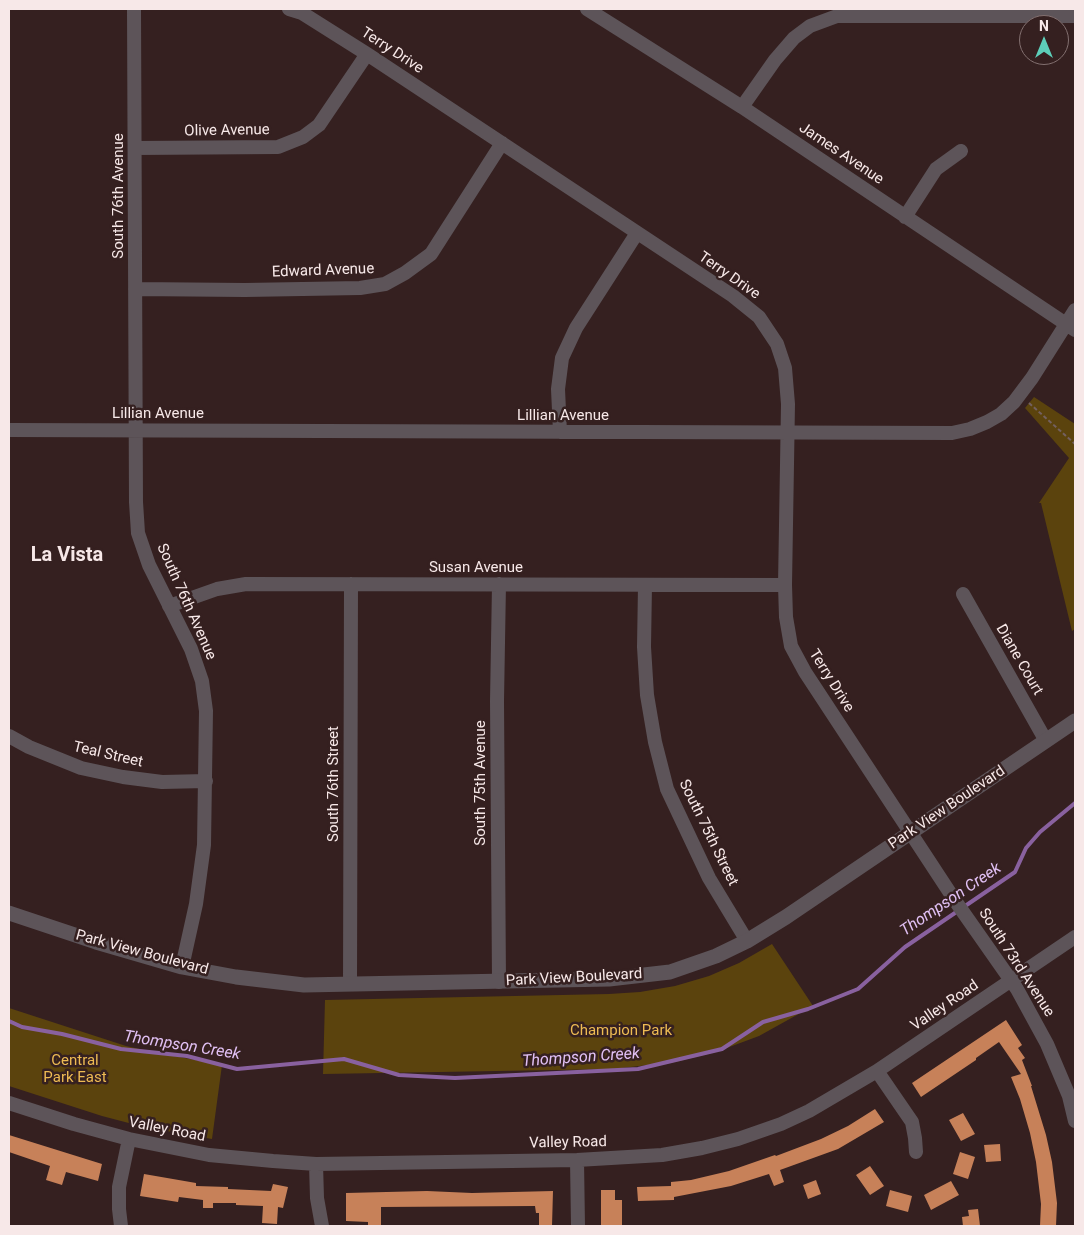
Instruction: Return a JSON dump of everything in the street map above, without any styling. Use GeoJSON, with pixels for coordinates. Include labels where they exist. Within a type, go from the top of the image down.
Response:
{"type":"FeatureCollection","features":[{"type":"Feature","properties":{"kind":"street","name":"South 76th Avenue"},"geometry":{"type":"LineString","coordinates":[[134,9],[136,502],[138,533],[149,565],[191,649],[202,681],[206,711],[204,845],[196,904],[182,967]]}},
{"type":"Feature","properties":{"kind":"street","name":"Terry Drive"},"geometry":{"type":"LineString","coordinates":[[288,9],[302,13],[367,54],[733,296],[759,316],[777,344],[785,368],[788,404],[785,585],[786,617],[791,646],[805,672],[911,832]]}},
{"type":"Feature","properties":{"kind":"street","name":"James Avenue"},"geometry":{"type":"LineString","coordinates":[[587,9],[742,107],[1071,327]]}},
{"type":"Feature","properties":{"kind":"street"},"geometry":{"type":"LineString","coordinates":[[742,107],[775,60],[794,38],[810,26],[837,16],[1075,16]]}},
{"type":"Feature","properties":{"kind":"street","name":"Olive Avenue"},"geometry":{"type":"LineString","coordinates":[[135,148],[278,147],[303,138],[318,125],[367,54]]}},
{"type":"Feature","properties":{"kind":"street","name":"Edward Avenue"},"geometry":{"type":"LineString","coordinates":[[135,289],[360,288],[385,284],[405,273],[431,254],[502,143]]}},
{"type":"Feature","properties":{"kind":"street"},"geometry":{"type":"LineString","coordinates":[[905,217],[936,169],[961,151]]}},
{"type":"Feature","properties":{"kind":"street"},"geometry":{"type":"LineString","coordinates":[[560,432],[558,389],[562,358],[576,328],[637,233]]}},
{"type":"Feature","properties":{"kind":"street"},"geometry":{"type":"LineString","coordinates":[[1071,327],[1075,310]]}},
{"type":"Feature","properties":{"kind":"street","name":"Lillian Avenue"},"geometry":{"type":"LineString","coordinates":[[9,430],[937,434],[970,429],[1001,414],[1020,397],[1071,327]]}},
{"type":"Feature","properties":{"kind":"street","name":"Susan Avenue"},"geometry":{"type":"LineString","coordinates":[[170,606],[217,589],[246,584],[785,585]]}},
{"type":"Feature","properties":{"kind":"street","name":"South 76th Street"},"geometry":{"type":"LineString","coordinates":[[350,984],[351,584]]}},
{"type":"Feature","properties":{"kind":"street","name":"South 75th Avenue"},"geometry":{"type":"LineString","coordinates":[[499,584],[497,701],[499,982]]}},
{"type":"Feature","properties":{"kind":"street","name":"South 75th Street"},"geometry":{"type":"LineString","coordinates":[[645,585],[644,647],[647,695],[655,742],[667,789],[709,878],[747,940]]}},
{"type":"Feature","properties":{"kind":"street","name":"Diane Court"},"geometry":{"type":"LineString","coordinates":[[963,594],[1046,741]]}},
{"type":"Feature","properties":{"kind":"street","name":"Park View Boulevard"},"geometry":{"type":"LineString","coordinates":[[9,913],[96,942],[182,967],[236,977],[304,984],[609,979],[670,972],[716,956],[747,940],[794,911],[1075,721]]}},
{"type":"Feature","properties":{"kind":"street","name":"Teal Street"},"geometry":{"type":"LineString","coordinates":[[9,736],[28,747],[90,770],[162,782],[206,781]]}},
{"type":"Feature","properties":{"kind":"street","name":"South 73rd Avenue"},"geometry":{"type":"LineString","coordinates":[[911,832],[1011,980],[1047,1044],[1069,1096],[1075,1121]]}},
{"type":"Feature","properties":{"kind":"street","name":"Valley Road"},"geometry":{"type":"LineString","coordinates":[[9,1103],[129,1139],[218,1156],[316,1164],[577,1160],[662,1155],[738,1139],[809,1111],[877,1071],[1075,938]]}},
{"type":"Feature","properties":{"kind":"street"},"geometry":{"type":"LineString","coordinates":[[877,1071],[912,1122],[916,1138],[916,1152]]}},
{"type":"Feature","properties":{"kind":"street"},"geometry":{"type":"LineString","coordinates":[[121,1226],[118,1198],[129,1139]]}},
{"type":"Feature","properties":{"kind":"street"},"geometry":{"type":"LineString","coordinates":[[577,1160],[578,1226]]}},
{"type":"Feature","properties":{"kind":"street"},"geometry":{"type":"LineString","coordinates":[[316,1164],[322,1226]]}},
{"type":"Feature","properties":{"kind":"path"},"geometry":{"type":"LineString","coordinates":[[1028,402],[1075,444]]}},
{"type":"Feature","properties":{"kind":"green space"},"geometry":{"type":"Polygon","coordinates":[[[1034,397],[1075,424],[1075,629],[1072,631],[1041,503],[1039,503],[1069,458],[1025,408],[1034,397]]]}},
{"type":"Feature","properties":{"kind":"green space","name":"Champion Park"},"geometry":{"type":"Polygon","coordinates":[[[772,944],[813,1006],[759,1036],[716,1052],[675,1062],[613,1069],[323,1074],[325,1000],[640,992],[675,986],[709,976],[739,963],[772,944]]]}},
{"type":"Feature","properties":{"kind":"green space","name":"Central Park East"},"geometry":{"type":"Polygon","coordinates":[[[9,1008],[126,1046],[222,1065],[212,1139],[144,1127],[102,1116],[9,1086],[9,1008]]]}},
{"type":"Feature","properties":{"kind":"building"},"geometry":{"type":"Polygon","coordinates":[[[1006,1020],[1022,1045],[1018,1048],[1025,1058],[1022,1060],[1032,1086],[1046,1135],[1052,1162],[1057,1203],[1056,1226],[1040,1226],[1041,1204],[1036,1162],[1020,1099],[1011,1077],[1021,1074],[999,1042],[921,1097],[912,1083],[1006,1020]]]}},
{"type":"Feature","properties":{"kind":"building"},"geometry":{"type":"Polygon","coordinates":[[[875,1109],[884,1122],[838,1149],[780,1170],[784,1182],[774,1186],[769,1174],[731,1186],[674,1197],[674,1200],[638,1201],[637,1187],[671,1186],[671,1182],[691,1180],[729,1171],[776,1156],[821,1139],[848,1126],[875,1109]]]}},
{"type":"Feature","properties":{"kind":"building"},"geometry":{"type":"Polygon","coordinates":[[[963,1113],[975,1134],[961,1141],[949,1120],[963,1113]]]}},
{"type":"Feature","properties":{"kind":"building"},"geometry":{"type":"Polygon","coordinates":[[[9,1135],[102,1164],[98,1181],[66,1172],[62,1185],[46,1180],[50,1166],[9,1152],[9,1135]]]}},
{"type":"Feature","properties":{"kind":"building"},"geometry":{"type":"Polygon","coordinates":[[[1000,1144],[1001,1161],[986,1162],[984,1145],[1000,1144]]]}},
{"type":"Feature","properties":{"kind":"building"},"geometry":{"type":"Polygon","coordinates":[[[960,1152],[975,1157],[968,1179],[953,1174],[960,1152]]]}},
{"type":"Feature","properties":{"kind":"building"},"geometry":{"type":"Polygon","coordinates":[[[870,1166],[884,1186],[870,1195],[856,1175],[870,1166]]]}},
{"type":"Feature","properties":{"kind":"building"},"geometry":{"type":"Polygon","coordinates":[[[144,1174],[196,1183],[196,1186],[228,1187],[228,1189],[271,1191],[273,1184],[288,1187],[283,1208],[278,1207],[277,1224],[262,1223],[263,1206],[213,1203],[213,1208],[203,1208],[203,1200],[179,1197],[178,1202],[140,1196],[144,1174]]]}},
{"type":"Feature","properties":{"kind":"building"},"geometry":{"type":"Polygon","coordinates":[[[816,1180],[821,1194],[808,1199],[803,1185],[816,1180]]]}},
{"type":"Feature","properties":{"kind":"building"},"geometry":{"type":"Polygon","coordinates":[[[951,1181],[959,1195],[931,1210],[924,1195],[951,1181]]]}},
{"type":"Feature","properties":{"kind":"building"},"geometry":{"type":"Polygon","coordinates":[[[601,1190],[615,1190],[615,1200],[622,1200],[622,1225],[601,1225],[601,1190]]]}},
{"type":"Feature","properties":{"kind":"building"},"geometry":{"type":"Polygon","coordinates":[[[890,1190],[912,1196],[908,1212],[886,1206],[890,1190]]]}},
{"type":"Feature","properties":{"kind":"building"},"geometry":{"type":"Polygon","coordinates":[[[427,1191],[472,1193],[553,1191],[552,1226],[539,1226],[539,1213],[536,1213],[535,1206],[381,1207],[381,1226],[368,1225],[368,1222],[346,1221],[346,1193],[427,1191]]]}},
{"type":"Feature","properties":{"kind":"building"},"geometry":{"type":"Polygon","coordinates":[[[978,1209],[980,1226],[963,1226],[962,1217],[969,1216],[968,1210],[978,1209]]]}},
{"type":"Feature","properties":{"kind":"waterway","name":"Thompson Creek"},"geometry":{"type":"LineString","coordinates":[[9,1021],[22,1027],[62,1034],[121,1049],[187,1056],[237,1069],[344,1059],[399,1075],[455,1078],[638,1069],[722,1049],[763,1022],[808,1009],[858,989],[905,947],[1015,872],[1026,848],[1040,832],[1075,803]]}},
{"type":"Feature","properties":{"kind":"district","name":"La Vista"},"geometry":{"type":"Point","coordinates":[67,556]}}]}
